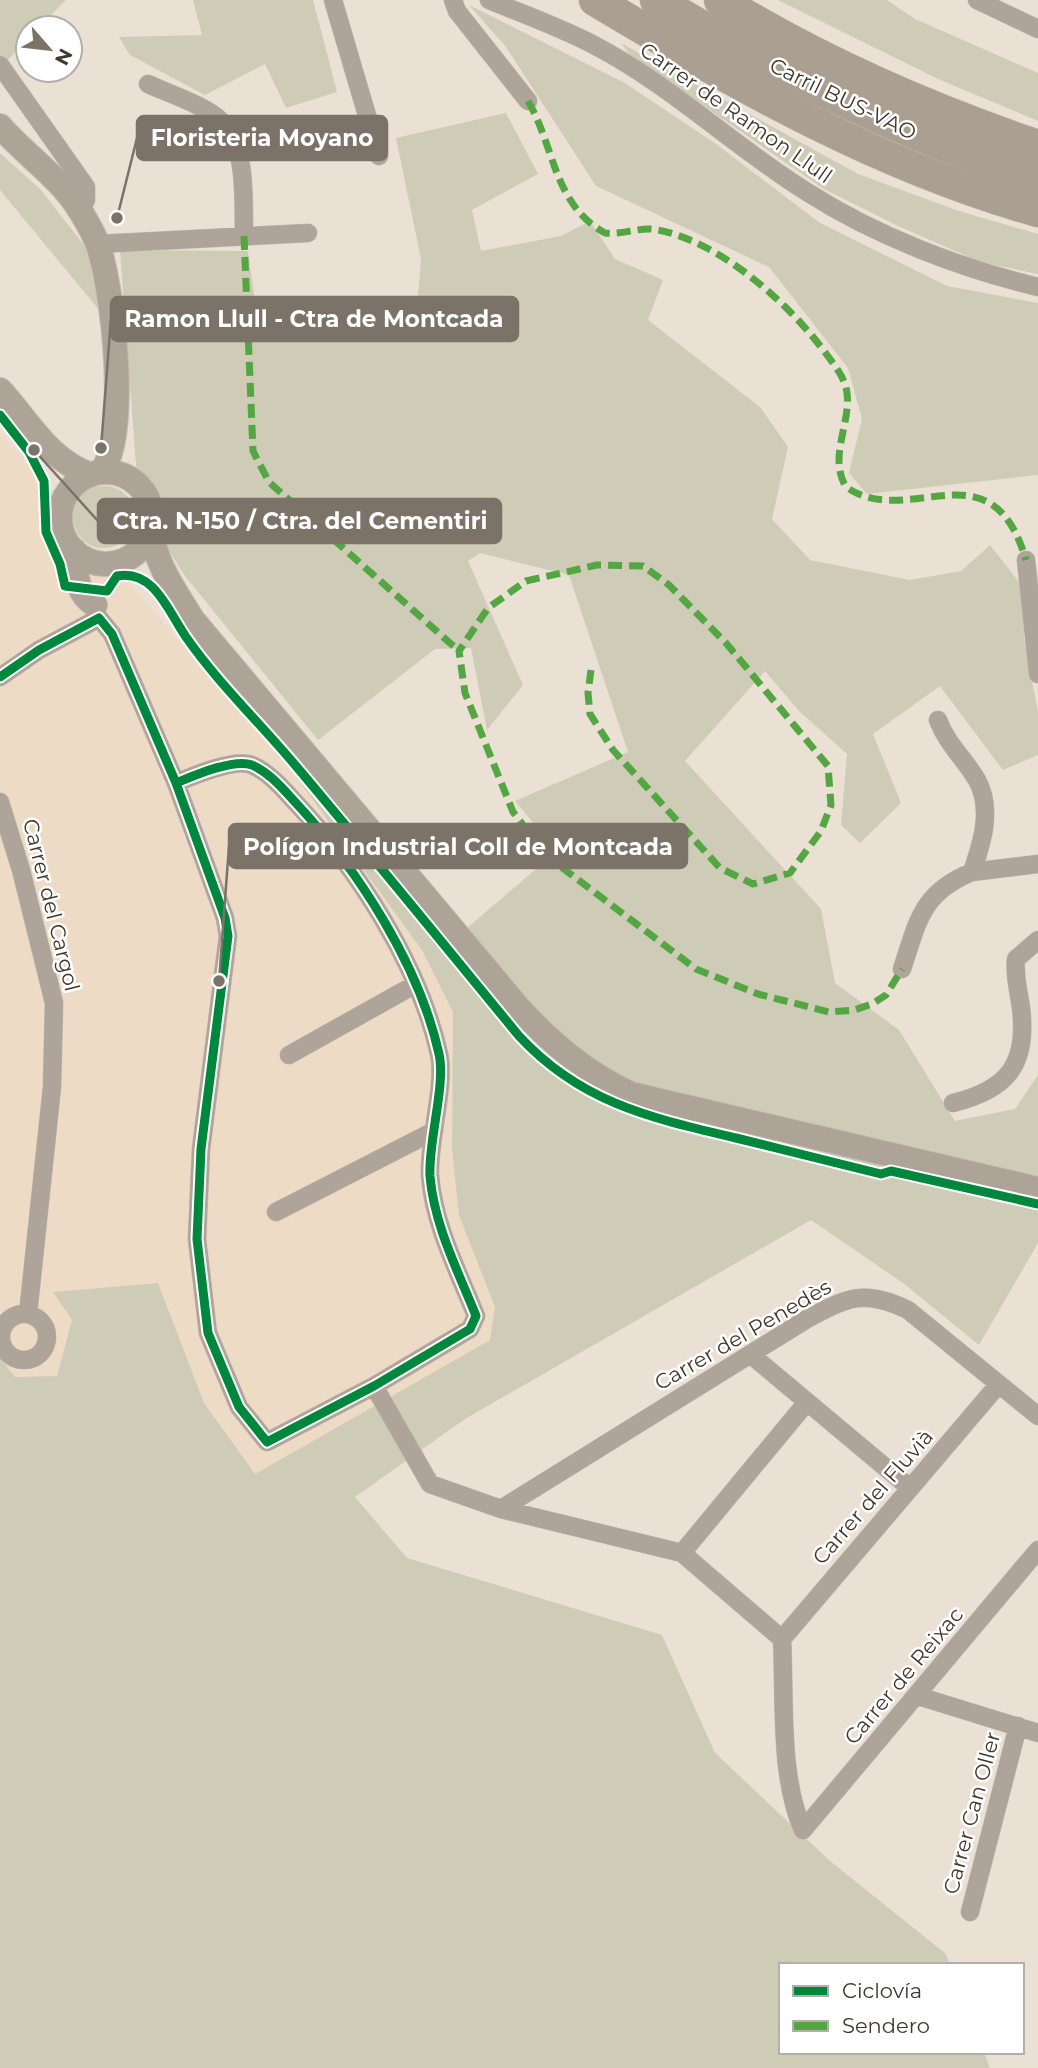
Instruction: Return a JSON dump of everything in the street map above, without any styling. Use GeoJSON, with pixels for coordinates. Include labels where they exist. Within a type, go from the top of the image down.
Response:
{"type":"FeatureCollection","features":[{"type":"Feature","properties":{"kind":"highway"},"geometry":{"type":"LineString","coordinates":[[595,0],[762,96],[833,132],[944,180],[1038,211]]}},
{"type":"Feature","properties":{"kind":"highway","name":"Carril BUS-VAO"},"geometry":{"type":"LineString","coordinates":[[656,0],[763,62],[843,103],[941,145],[1038,179]]}},
{"type":"Feature","properties":{"kind":"highway"},"geometry":{"type":"LineString","coordinates":[[720,0],[817,56],[890,91],[1038,146]]}},
{"type":"Feature","properties":{"kind":"main road"},"geometry":{"type":"LineString","coordinates":[[0,126],[63,186],[98,244],[112,307],[123,467],[128,478],[146,496],[150,506],[153,544],[167,578],[193,620],[546,1038],[591,1073],[631,1094],[1038,1189]]}},
{"type":"Feature","properties":{"kind":"main road"},"geometry":{"type":"LineString","coordinates":[[62,504],[73,486],[108,463],[113,444],[116,378]]}},
{"type":"Feature","properties":{"kind":"main road"},"geometry":{"type":"LineString","coordinates":[[0,390],[41,441],[65,464],[128,478]]}},
{"type":"Feature","properties":{"kind":"main road"},"geometry":{"type":"LineString","coordinates":[[41,441],[62,504],[63,534],[74,550],[90,561],[118,561],[167,578]]}},
{"type":"Feature","properties":{"kind":"main road"},"geometry":{"type":"LineString","coordinates":[[97,612],[98,585],[118,561],[143,545],[151,528]]}},
{"type":"Feature","properties":{"kind":"main road"},"geometry":{"type":"LineString","coordinates":[[74,550],[80,589],[97,612]]}},
{"type":"Feature","properties":{"kind":"street"},"geometry":{"type":"LineString","coordinates":[[333,0],[379,156]]}},
{"type":"Feature","properties":{"kind":"street"},"geometry":{"type":"LineString","coordinates":[[453,0],[457,11],[528,101]]}},
{"type":"Feature","properties":{"kind":"street","name":"Carrer de Ramon Llull"},"geometry":{"type":"LineString","coordinates":[[489,0],[593,44],[689,106],[807,193],[870,226],[994,276],[1038,287]]}},
{"type":"Feature","properties":{"kind":"street"},"geometry":{"type":"LineString","coordinates":[[977,0],[1038,30]]}},
{"type":"Feature","properties":{"kind":"street"},"geometry":{"type":"LineString","coordinates":[[0,65],[86,187],[86,201],[80,211]]}},
{"type":"Feature","properties":{"kind":"street"},"geometry":{"type":"LineString","coordinates":[[148,84],[220,120],[234,140],[242,182],[244,236]]}},
{"type":"Feature","properties":{"kind":"street"},"geometry":{"type":"LineString","coordinates":[[98,244],[308,233]]}},
{"type":"Feature","properties":{"kind":"street"},"geometry":{"type":"LineString","coordinates":[[1026,560],[1038,674]]}},
{"type":"Feature","properties":{"kind":"street"},"geometry":{"type":"LineString","coordinates":[[0,677],[97,612],[112,634],[176,783],[225,918],[228,936],[201,1149],[197,1239],[208,1333],[239,1407],[267,1442],[374,1386],[470,1329],[476,1316],[438,1222],[430,1174],[440,1057],[416,984],[368,894],[311,820],[272,777],[250,764],[213,769],[176,783]]}},
{"type":"Feature","properties":{"kind":"street"},"geometry":{"type":"LineString","coordinates":[[938,720],[945,738],[977,780],[982,795],[985,811],[983,834],[972,872]]}},
{"type":"Feature","properties":{"kind":"street","name":"Carrer del Cargol"},"geometry":{"type":"LineString","coordinates":[[0,802],[21,870],[54,1003],[52,1087],[28,1314]]}},
{"type":"Feature","properties":{"kind":"street"},"geometry":{"type":"LineString","coordinates":[[902,969],[922,910],[930,898],[951,881],[972,872],[1038,864]]}},
{"type":"Feature","properties":{"kind":"street"},"geometry":{"type":"LineString","coordinates":[[953,1103],[987,1094],[997,1088],[1015,1064],[1021,1042],[1016,959],[1038,940]]}},
{"type":"Feature","properties":{"kind":"street"},"geometry":{"type":"LineString","coordinates":[[289,1055],[416,984]]}},
{"type":"Feature","properties":{"kind":"street"},"geometry":{"type":"LineString","coordinates":[[276,1212],[434,1131]]}},
{"type":"Feature","properties":{"kind":"street","name":"Carrer del Penedès"},"geometry":{"type":"LineString","coordinates":[[501,1509],[750,1354],[838,1302],[860,1296],[883,1298],[908,1310],[1038,1416]]}},
{"type":"Feature","properties":{"kind":"street"},"geometry":{"type":"LineString","coordinates":[[750,1354],[910,1488]]}},
{"type":"Feature","properties":{"kind":"street","name":"Carrer del Fluvià"},"geometry":{"type":"LineString","coordinates":[[782,1639],[998,1385]]}},
{"type":"Feature","properties":{"kind":"street"},"geometry":{"type":"LineString","coordinates":[[374,1386],[429,1484],[501,1509],[681,1553],[782,1639]]}},
{"type":"Feature","properties":{"kind":"street"},"geometry":{"type":"LineString","coordinates":[[681,1553],[807,1402]]}},
{"type":"Feature","properties":{"kind":"street","name":"Carrer de Reixac"},"geometry":{"type":"LineString","coordinates":[[782,1639],[790,1780],[794,1811],[803,1830],[1038,1550]]}},
{"type":"Feature","properties":{"kind":"street"},"geometry":{"type":"LineString","coordinates":[[918,1696],[1038,1733]]}},
{"type":"Feature","properties":{"kind":"street","name":"Carrer Can Oller"},"geometry":{"type":"LineString","coordinates":[[970,1912],[1018,1727]]}},
{"type":"Feature","properties":{"kind":"shaded area"},"geometry":{"type":"Polygon","coordinates":[[[0,0],[66,0],[52,14],[14,14],[14,54],[6,62],[0,56],[0,0]]]}},
{"type":"Feature","properties":{"kind":"shaded area"},"geometry":{"type":"Polygon","coordinates":[[[193,0],[313,0],[337,92],[286,108],[265,64],[205,95],[130,55],[119,37],[202,35],[193,0]]]}},
{"type":"Feature","properties":{"kind":"shaded area"},"geometry":{"type":"Polygon","coordinates":[[[778,0],[887,0],[915,19],[1038,73],[1038,121],[938,79],[778,0]]]}},
{"type":"Feature","properties":{"kind":"shaded area"},"geometry":{"type":"Polygon","coordinates":[[[469,5],[625,83],[716,144],[820,223],[947,286],[1038,303],[1038,475],[867,494],[849,473],[862,419],[848,368],[769,267],[596,186],[506,47],[469,5]]]}},
{"type":"Feature","properties":{"kind":"shaded area"},"geometry":{"type":"Polygon","coordinates":[[[621,43],[858,174],[959,211],[1038,234],[1038,274],[980,262],[824,189],[630,55],[621,43]]]}},
{"type":"Feature","properties":{"kind":"shaded area"},"geometry":{"type":"Polygon","coordinates":[[[506,113],[538,174],[472,210],[481,251],[561,236],[590,221],[615,259],[663,280],[648,320],[760,407],[788,447],[772,519],[810,560],[910,580],[961,571],[990,545],[1023,587],[1024,638],[1038,712],[1038,755],[1003,770],[940,686],[873,734],[901,803],[860,843],[841,825],[847,754],[799,711],[765,671],[685,761],[821,909],[835,983],[899,1030],[955,1121],[1015,1109],[1038,1075],[1038,1243],[979,1345],[903,1283],[811,1220],[465,1419],[355,1497],[407,1558],[662,1635],[715,1753],[830,1861],[946,1954],[949,1963],[779,1963],[779,2054],[985,2054],[990,2068],[0,2068],[0,1358],[15,1377],[57,1376],[72,1320],[53,1292],[158,1283],[204,1403],[255,1474],[490,1340],[495,1307],[459,1215],[452,1149],[453,1012],[422,950],[297,778],[517,1040],[467,928],[557,851],[515,801],[628,752],[569,575],[480,553],[468,561],[523,685],[487,730],[471,648],[435,649],[318,740],[185,576],[159,535],[137,478],[120,250],[248,251],[256,310],[416,321],[421,259],[396,138],[506,113]]]}},
{"type":"Feature","properties":{"kind":"shaded area"},"geometry":{"type":"Polygon","coordinates":[[[0,153],[41,190],[87,249],[100,311],[0,190],[0,153]]]}},
{"type":"Feature","properties":{"kind":"shaded area"},"geometry":{"type":"Polygon","coordinates":[[[0,432],[297,778],[422,950],[453,1012],[452,1149],[459,1215],[496,1307],[490,1340],[255,1474],[204,1403],[157,1283],[53,1292],[72,1320],[57,1377],[14,1377],[0,1358],[0,432]]]}},
{"type":"Feature","properties":{"kind":"shaded area"},"geometry":{"type":"Polygon","coordinates":[[[104,486],[116,488],[126,495],[133,505],[133,529],[126,539],[116,546],[104,548],[92,546],[82,539],[75,529],[73,517],[75,505],[82,495],[92,488],[104,486]]]}},
{"type":"Feature","properties":{"kind":"marked path"},"geometry":{"type":"LineString","coordinates":[[528,101],[565,191],[588,221],[605,233],[652,229],[682,237],[706,248],[753,278],[812,336],[837,368],[846,388],[846,417],[839,452],[841,476],[846,487],[870,498],[896,500],[946,495],[970,496],[992,505],[1011,525],[1026,560]]}},
{"type":"Feature","properties":{"kind":"marked path"},"geometry":{"type":"LineString","coordinates":[[244,236],[253,451],[269,482],[459,651]]}},
{"type":"Feature","properties":{"kind":"marked path"},"geometry":{"type":"LineString","coordinates":[[591,670],[588,693],[590,714],[613,750],[720,868],[753,884],[790,873],[821,831],[831,805],[828,766],[726,643],[669,585],[643,566],[597,565],[526,581],[488,608],[459,651],[465,693],[513,812],[548,857],[696,969],[758,994],[829,1012],[854,1010],[872,1004],[886,995],[902,969]]}},
{"type":"Feature","properties":{"kind":"cycle path"},"geometry":{"type":"LineString","coordinates":[[0,415],[29,452],[44,481],[46,532],[60,564],[65,586],[107,591],[117,576],[130,576],[150,585],[212,671],[296,766],[519,1036],[543,1059],[592,1092],[646,1115],[881,1174],[891,1171],[1038,1204]]}},
{"type":"Feature","properties":{"kind":"cycle path"},"geometry":{"type":"LineString","coordinates":[[0,677],[39,650],[99,618],[112,634],[176,783],[225,918],[228,936],[201,1149],[197,1239],[208,1333],[239,1407],[267,1442],[374,1386],[470,1329],[476,1316],[448,1248],[432,1194],[430,1162],[440,1081],[439,1054],[417,986],[383,920],[342,858],[319,829],[265,772],[252,765],[235,764],[176,783]]}},
{"type":"Feature","properties":{"kind":"place","name":"Floristeria Moyano"},"geometry":{"type":"Point","coordinates":[117,218]}},
{"type":"Feature","properties":{"kind":"place","name":"Ramon Llull - Ctra de Montcada"},"geometry":{"type":"Point","coordinates":[101,448]}},
{"type":"Feature","properties":{"kind":"place","name":"Ctra. N-150 / Ctra. del Cementiri"},"geometry":{"type":"Point","coordinates":[34,450]}},
{"type":"Feature","properties":{"kind":"place","name":"Polígon Industrial Coll de Montcada"},"geometry":{"type":"Point","coordinates":[219,981]}}]}
